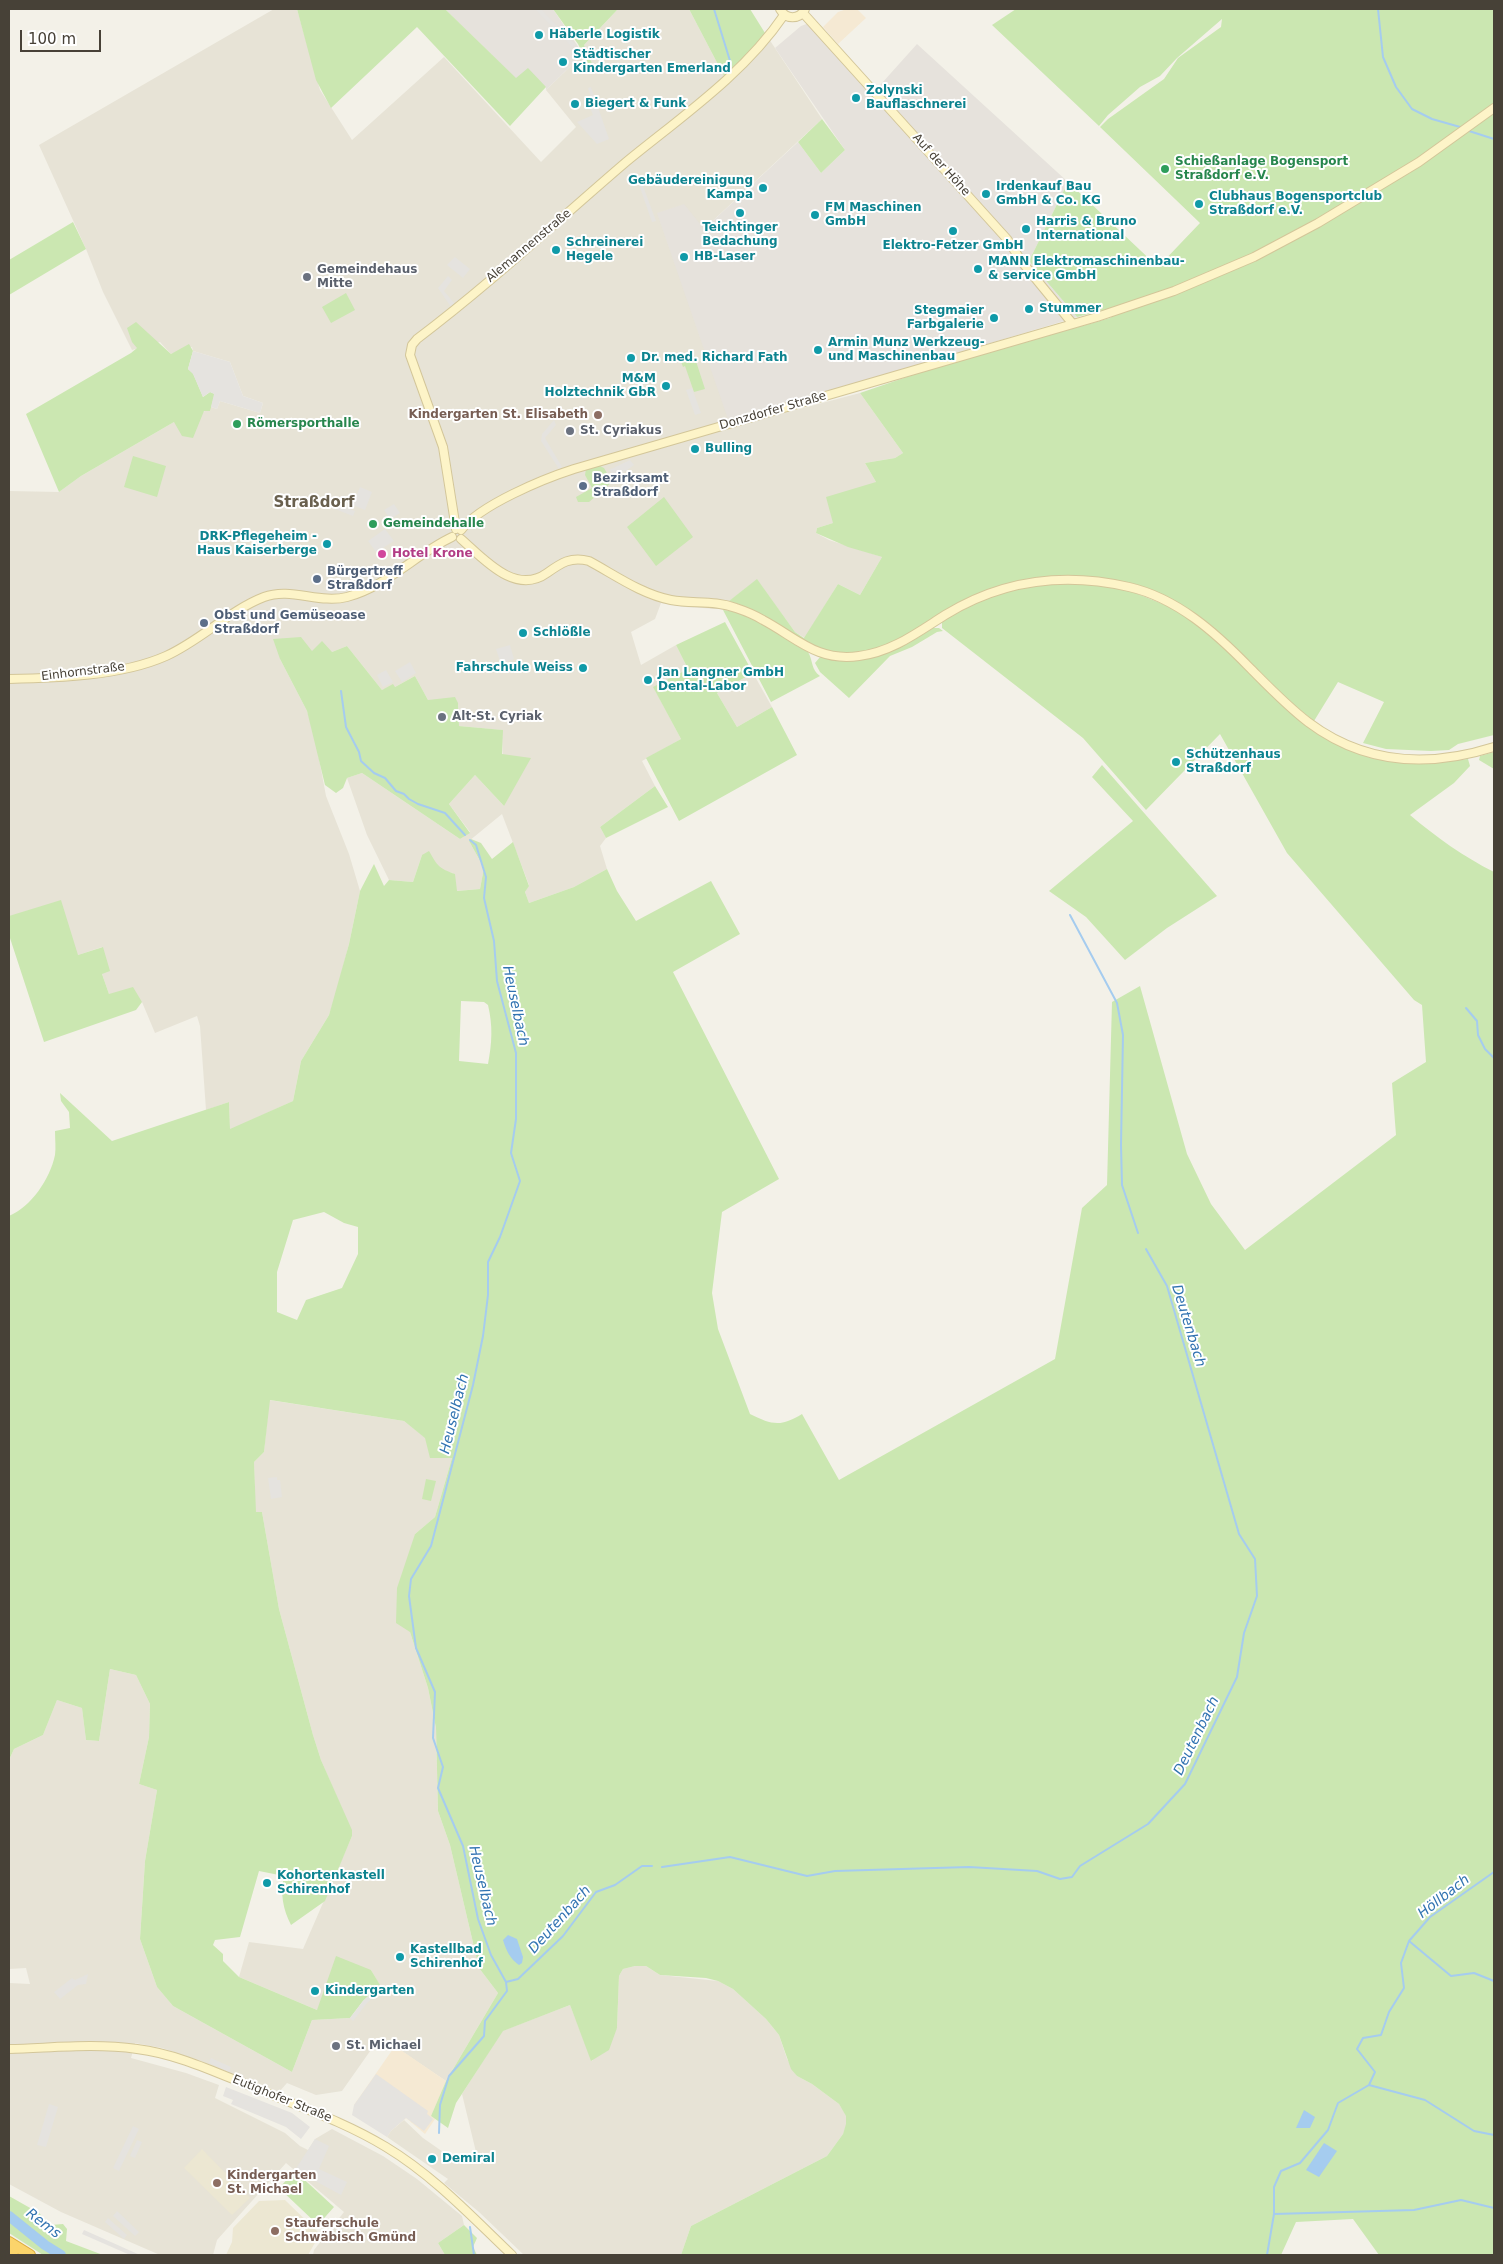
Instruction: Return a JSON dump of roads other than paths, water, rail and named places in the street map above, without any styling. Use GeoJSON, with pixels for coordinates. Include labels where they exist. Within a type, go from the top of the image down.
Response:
{"type":"FeatureCollection","features":[{"type":"Feature","properties":{"kind":"highway"},"geometry":{"type":"LineString","coordinates":[[9,2242],[30,2255]]}},
{"type":"Feature","properties":{"kind":"highway"},"geometry":{"type":"LineString","coordinates":[[9,2253],[13,2255]]}},
{"type":"Feature","properties":{"kind":"main road","name":"Alemannenstraße"},"geometry":{"type":"LineString","coordinates":[[458,529],[443,447],[410,355],[412,345],[507,267],[723,81],[756,50],[782,12],[793,18],[804,11]]}},
{"type":"Feature","properties":{"kind":"main road","name":"Auf der Höhe"},"geometry":{"type":"LineString","coordinates":[[804,11],[1008,238],[1022,262],[1072,323]]}},
{"type":"Feature","properties":{"kind":"main road","name":"Donzdorfer Straße"},"geometry":{"type":"LineString","coordinates":[[458,529],[512,495],[574,469],[1097,317],[1174,291],[1254,257],[1372,191],[1426,157],[1494,108]]}},
{"type":"Feature","properties":{"kind":"main road"},"geometry":{"type":"LineString","coordinates":[[458,529],[452,532],[456,538],[504,574],[519,580],[538,578],[561,562],[581,559],[589,561],[658,597],[689,603],[725,605],[763,619],[799,644],[816,652],[836,656],[860,656],[897,645],[958,608],[1000,589],[1031,582],[1058,579],[1100,581],[1132,588],[1161,599],[1192,616],[1225,643],[1307,722],[1353,748],[1390,758],[1428,761],[1450,759],[1494,747]]}},
{"type":"Feature","properties":{"kind":"main road","name":"Einhornstraße"},"geometry":{"type":"LineString","coordinates":[[9,679],[104,672],[166,656],[200,638],[261,598],[276,594],[329,598],[345,597],[364,591],[456,538]]}},
{"type":"Feature","properties":{"kind":"main road","name":"Eutighofer Straße"},"geometry":{"type":"LineString","coordinates":[[9,2049],[113,2046],[163,2054],[189,2062],[319,2114],[360,2132],[408,2161],[444,2190],[512,2255]]}},
{"type":"Feature","properties":{"kind":"water"},"geometry":{"type":"Polygon","coordinates":[[[508,1935],[517,1939],[523,1957],[522,1963],[519,1965],[511,1957],[504,1944],[503,1940],[508,1935]]]}},
{"type":"Feature","properties":{"kind":"water"},"geometry":{"type":"Polygon","coordinates":[[[1304,2110],[1315,2117],[1310,2128],[1296,2128],[1304,2110]]]}},
{"type":"Feature","properties":{"kind":"water"},"geometry":{"type":"Polygon","coordinates":[[[1324,2143],[1337,2151],[1319,2177],[1306,2170],[1324,2143]]]}},
{"type":"Feature","properties":{"kind":"waterway"},"geometry":{"type":"LineString","coordinates":[[714,9],[731,64]]}},
{"type":"Feature","properties":{"kind":"waterway"},"geometry":{"type":"LineString","coordinates":[[1378,9],[1383,57],[1396,87],[1412,109],[1432,119],[1460,127]]}},
{"type":"Feature","properties":{"kind":"waterway"},"geometry":{"type":"LineString","coordinates":[[1469,131],[1494,139]]}},
{"type":"Feature","properties":{"kind":"waterway","name":"Heuselbach"},"geometry":{"type":"LineString","coordinates":[[341,691],[346,727],[359,752],[361,761],[374,773],[385,778],[396,791],[418,804],[445,813],[465,835]]}},
{"type":"Feature","properties":{"kind":"waterway","name":"Heuselbach"},"geometry":{"type":"LineString","coordinates":[[470,840],[476,845],[486,877],[484,898],[494,941],[497,981],[516,1053],[516,1119],[511,1153],[520,1181],[500,1237],[488,1262],[488,1295],[483,1336],[473,1385],[431,1546],[411,1579],[409,1596],[416,1648],[435,1692],[433,1738],[443,1767],[438,1788],[463,1846],[478,1919],[491,1955],[506,1982]]}},
{"type":"Feature","properties":{"kind":"waterway","name":"Deutenbach"},"geometry":{"type":"LineString","coordinates":[[1070,915],[1117,1003],[1123,1035],[1122,1185],[1138,1233]]}},
{"type":"Feature","properties":{"kind":"waterway"},"geometry":{"type":"LineString","coordinates":[[1466,1008],[1477,1021],[1478,1035],[1485,1049],[1494,1058]]}},
{"type":"Feature","properties":{"kind":"waterway","name":"Deutenbach"},"geometry":{"type":"LineString","coordinates":[[662,1867],[730,1857],[807,1876],[835,1871],[969,1867],[1037,1871],[1060,1879],[1072,1877],[1080,1866],[1148,1824],[1185,1784],[1237,1677],[1244,1633],[1257,1596],[1255,1559],[1239,1534],[1167,1286],[1146,1249]]}},
{"type":"Feature","properties":{"kind":"waterway","name":"Deutenbach"},"geometry":{"type":"LineString","coordinates":[[439,2133],[440,2105],[449,2076],[484,2036],[485,2021],[507,1991],[506,1982],[518,1979],[563,1936],[596,1892],[615,1885],[642,1866],[652,1866]]}},
{"type":"Feature","properties":{"kind":"waterway","name":"Höllbach"},"geometry":{"type":"LineString","coordinates":[[1267,2255],[1274,2214],[1274,2187],[1281,2171],[1300,2163],[1328,2130],[1338,2103],[1369,2085],[1375,2072],[1357,2049],[1363,2038],[1381,2035],[1389,2012],[1404,1988],[1401,1963],[1409,1941],[1430,1917],[1494,1872]]}},
{"type":"Feature","properties":{"kind":"waterway"},"geometry":{"type":"LineString","coordinates":[[1409,1941],[1451,1976],[1474,1973],[1494,1981]]}},
{"type":"Feature","properties":{"kind":"waterway"},"geometry":{"type":"LineString","coordinates":[[1369,2085],[1425,2100],[1474,2131],[1494,2135]]}},
{"type":"Feature","properties":{"kind":"waterway"},"geometry":{"type":"LineString","coordinates":[[1274,2214],[1414,2210],[1461,2200],[1494,2208]]}},
{"type":"Feature","properties":{"kind":"waterway","name":"Rems"},"geometry":{"type":"LineString","coordinates":[[9,2216],[45,2245],[61,2255]]}},
{"type":"Feature","properties":{"kind":"waterway","name":"Deutenbach"},"geometry":{"type":"LineString","coordinates":[[470,2227],[474,2255]]}},
{"type":"Feature","properties":{"kind":"place","name":"Häberle Logistik"},"geometry":{"type":"Point","coordinates":[539,35]}},
{"type":"Feature","properties":{"kind":"place","name":"Städtischer Kindergarten Emerland"},"geometry":{"type":"Point","coordinates":[563,62]}},
{"type":"Feature","properties":{"kind":"place","name":"Zolynski Bauflaschnerei"},"geometry":{"type":"Point","coordinates":[856,98]}},
{"type":"Feature","properties":{"kind":"place","name":"Biegert & Funk"},"geometry":{"type":"Point","coordinates":[575,104]}},
{"type":"Feature","properties":{"kind":"place","name":"Schießanlage Bogensport Straßdorf e.V."},"geometry":{"type":"Point","coordinates":[1165,169]}},
{"type":"Feature","properties":{"kind":"place","name":"Gebäudereinigung Kampa"},"geometry":{"type":"Point","coordinates":[763,188]}},
{"type":"Feature","properties":{"kind":"place","name":"Irdenkauf Bau GmbH & Co. KG"},"geometry":{"type":"Point","coordinates":[986,194]}},
{"type":"Feature","properties":{"kind":"place","name":"Clubhaus Bogensportclub Straßdorf e.V."},"geometry":{"type":"Point","coordinates":[1199,204]}},
{"type":"Feature","properties":{"kind":"place","name":"Teichtinger Bedachung"},"geometry":{"type":"Point","coordinates":[740,213]}},
{"type":"Feature","properties":{"kind":"place","name":"FM Maschinen GmbH"},"geometry":{"type":"Point","coordinates":[815,215]}},
{"type":"Feature","properties":{"kind":"place","name":"Harris & Bruno International"},"geometry":{"type":"Point","coordinates":[1026,229]}},
{"type":"Feature","properties":{"kind":"place","name":"Elektro-Fetzer GmbH"},"geometry":{"type":"Point","coordinates":[953,231]}},
{"type":"Feature","properties":{"kind":"place","name":"Schreinerei Hegele"},"geometry":{"type":"Point","coordinates":[556,250]}},
{"type":"Feature","properties":{"kind":"place","name":"HB-Laser"},"geometry":{"type":"Point","coordinates":[684,257]}},
{"type":"Feature","properties":{"kind":"place","name":"MANN Elektromaschinenbau- & service GmbH"},"geometry":{"type":"Point","coordinates":[978,269]}},
{"type":"Feature","properties":{"kind":"place","name":"Gemeindehaus Mitte"},"geometry":{"type":"Point","coordinates":[307,277]}},
{"type":"Feature","properties":{"kind":"place","name":"Stummer"},"geometry":{"type":"Point","coordinates":[1029,309]}},
{"type":"Feature","properties":{"kind":"place","name":"Stegmaier Farbgalerie"},"geometry":{"type":"Point","coordinates":[994,318]}},
{"type":"Feature","properties":{"kind":"place","name":"Armin Munz Werkzeug- und Maschinenbau"},"geometry":{"type":"Point","coordinates":[818,350]}},
{"type":"Feature","properties":{"kind":"place","name":"Dr. med. Richard Fath"},"geometry":{"type":"Point","coordinates":[631,358]}},
{"type":"Feature","properties":{"kind":"place","name":"M&M Holztechnik GbR"},"geometry":{"type":"Point","coordinates":[666,386]}},
{"type":"Feature","properties":{"kind":"place","name":"Kindergarten St. Elisabeth"},"geometry":{"type":"Point","coordinates":[598,415]}},
{"type":"Feature","properties":{"kind":"place","name":"Römersporthalle"},"geometry":{"type":"Point","coordinates":[237,424]}},
{"type":"Feature","properties":{"kind":"place","name":"St. Cyriakus"},"geometry":{"type":"Point","coordinates":[570,431]}},
{"type":"Feature","properties":{"kind":"place","name":"Bulling"},"geometry":{"type":"Point","coordinates":[695,449]}},
{"type":"Feature","properties":{"kind":"place","name":"Bezirksamt Straßdorf"},"geometry":{"type":"Point","coordinates":[583,486]}},
{"type":"Feature","properties":{"kind":"place","name":"Gemeindehalle"},"geometry":{"type":"Point","coordinates":[373,524]}},
{"type":"Feature","properties":{"kind":"place","name":"DRK-Pflegeheim - Haus Kaiserberge"},"geometry":{"type":"Point","coordinates":[327,544]}},
{"type":"Feature","properties":{"kind":"place","name":"Hotel Krone"},"geometry":{"type":"Point","coordinates":[382,554]}},
{"type":"Feature","properties":{"kind":"place","name":"Bürgertreff Straßdorf"},"geometry":{"type":"Point","coordinates":[317,579]}},
{"type":"Feature","properties":{"kind":"place","name":"Obst und Gemüseoase Straßdorf"},"geometry":{"type":"Point","coordinates":[204,623]}},
{"type":"Feature","properties":{"kind":"place","name":"Schlößle"},"geometry":{"type":"Point","coordinates":[523,633]}},
{"type":"Feature","properties":{"kind":"place","name":"Fahrschule Weiss"},"geometry":{"type":"Point","coordinates":[583,668]}},
{"type":"Feature","properties":{"kind":"place","name":"Jan Langner GmbH Dental-Labor"},"geometry":{"type":"Point","coordinates":[648,680]}},
{"type":"Feature","properties":{"kind":"place","name":"Alt-St. Cyriak"},"geometry":{"type":"Point","coordinates":[442,717]}},
{"type":"Feature","properties":{"kind":"place","name":"Schützenhaus Straßdorf"},"geometry":{"type":"Point","coordinates":[1176,762]}},
{"type":"Feature","properties":{"kind":"place","name":"Kohortenkastell Schirenhof"},"geometry":{"type":"Point","coordinates":[267,1883]}},
{"type":"Feature","properties":{"kind":"place","name":"Kastellbad Schirenhof"},"geometry":{"type":"Point","coordinates":[400,1957]}},
{"type":"Feature","properties":{"kind":"place","name":"Kindergarten"},"geometry":{"type":"Point","coordinates":[315,1991]}},
{"type":"Feature","properties":{"kind":"place","name":"St. Michael"},"geometry":{"type":"Point","coordinates":[336,2046]}},
{"type":"Feature","properties":{"kind":"place","name":"Demiral"},"geometry":{"type":"Point","coordinates":[432,2159]}},
{"type":"Feature","properties":{"kind":"place","name":"Kindergarten St. Michael"},"geometry":{"type":"Point","coordinates":[217,2183]}},
{"type":"Feature","properties":{"kind":"place","name":"Stauferschule Schwäbisch Gmünd"},"geometry":{"type":"Point","coordinates":[275,2231]}},
{"type":"Feature","properties":{"kind":"district","name":"Straßdorf"},"geometry":{"type":"Point","coordinates":[314,503]}}]}
